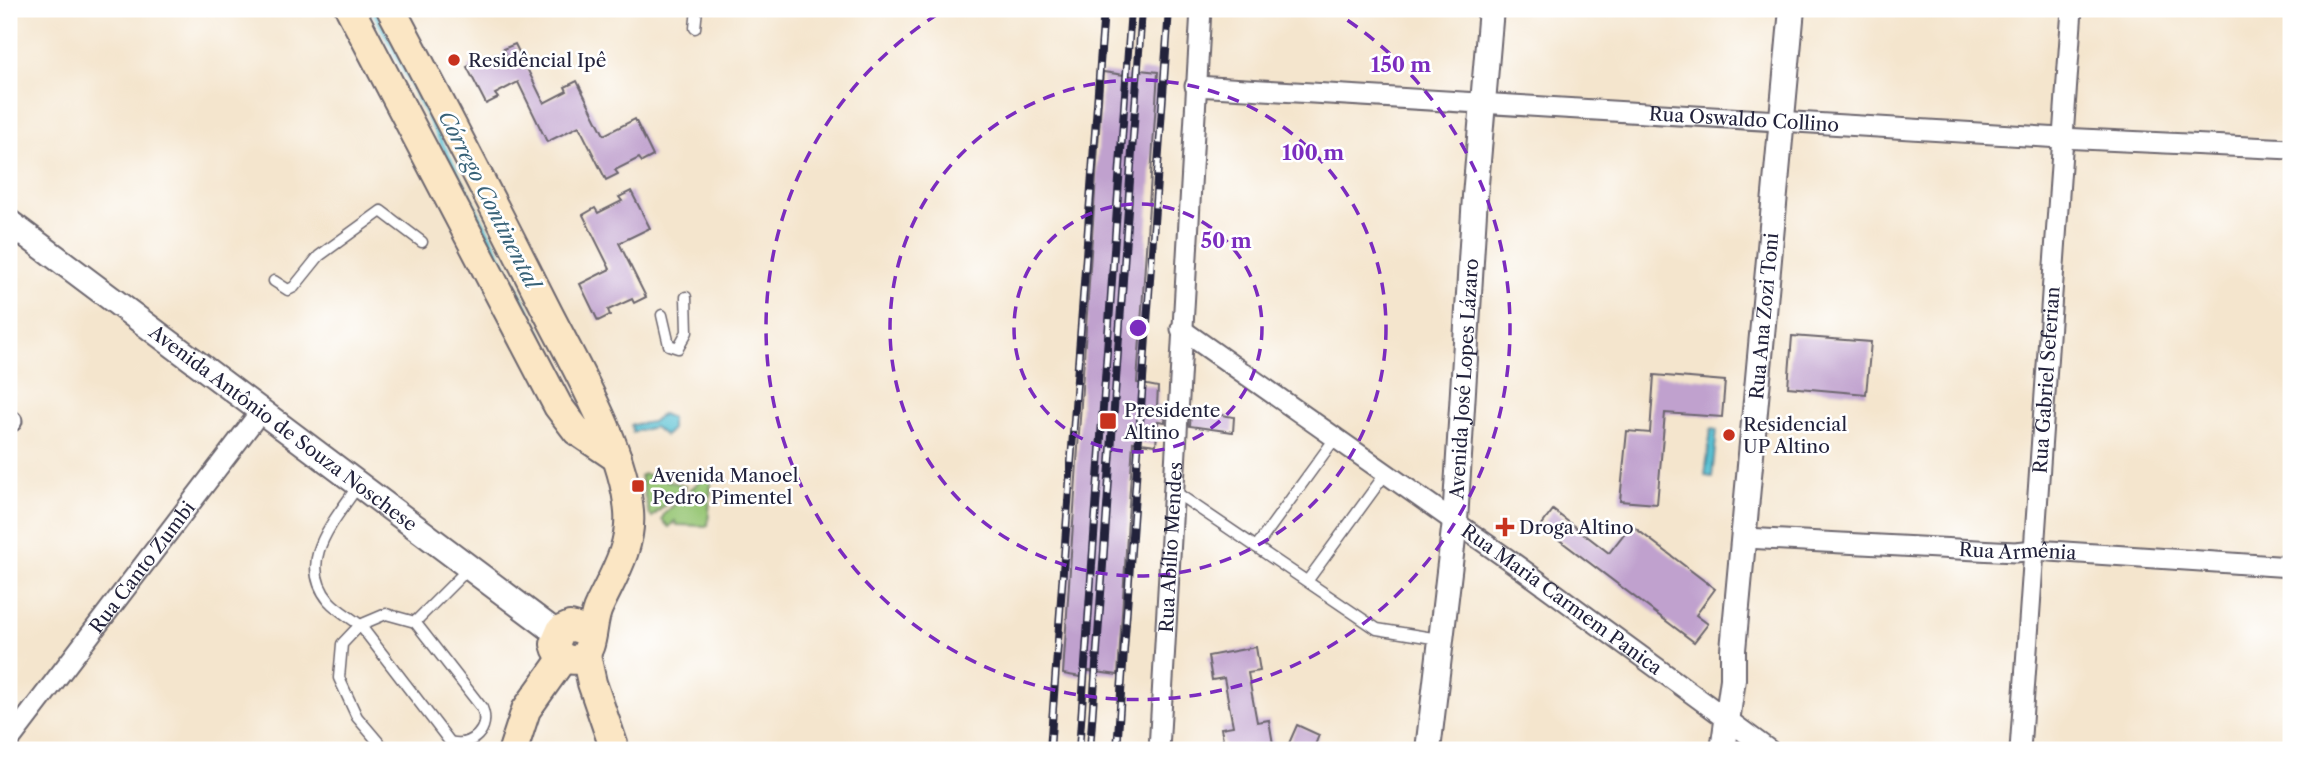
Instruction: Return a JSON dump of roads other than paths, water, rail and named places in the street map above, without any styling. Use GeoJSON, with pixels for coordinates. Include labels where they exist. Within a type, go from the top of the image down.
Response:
{"type":"FeatureCollection","features":[{"type":"Feature","properties":{"kind":"main road"},"geometry":{"type":"LineString","coordinates":[[350,9],[558,406],[591,430],[617,458],[627,495],[629,526],[620,563],[598,608],[526,710],[513,750]]}},
{"type":"Feature","properties":{"kind":"main road"},"geometry":{"type":"LineString","coordinates":[[391,9],[582,379],[591,430]]}},
{"type":"Feature","properties":{"kind":"main road"},"geometry":{"type":"LineString","coordinates":[[574,645],[592,683],[615,750]]}},
{"type":"Feature","properties":{"kind":"street","name":"Rua Abílio Mendes"},"geometry":{"type":"LineString","coordinates":[[1158,750],[1201,9]]}},
{"type":"Feature","properties":{"kind":"street","name":"Avenida José Lopes Lázaro"},"geometry":{"type":"LineString","coordinates":[[1428,750],[1455,521],[1491,9]]}},
{"type":"Feature","properties":{"kind":"street","name":"Rua Ana Zozi Toni"},"geometry":{"type":"LineString","coordinates":[[1723,750],[1793,9]]}},
{"type":"Feature","properties":{"kind":"street","name":"Rua Gabriel Seferian"},"geometry":{"type":"LineString","coordinates":[[2020,750],[2072,9]]}},
{"type":"Feature","properties":{"kind":"street","name":"Rua Oswaldo Collino"},"geometry":{"type":"LineString","coordinates":[[1195,86],[2061,138],[2291,149]]}},
{"type":"Feature","properties":{"kind":"street","name":"Avenida Antônio de Souza Noschese"},"geometry":{"type":"LineString","coordinates":[[9,222],[574,645]]}},
{"type":"Feature","properties":{"kind":"street","name":"Rua Maria Carmem Panica"},"geometry":{"type":"LineString","coordinates":[[1181,329],[1455,521],[1769,750]]}},
{"type":"Feature","properties":{"kind":"street","name":"Rua Canto Zumbi"},"geometry":{"type":"LineString","coordinates":[[9,741],[261,411]]}},
{"type":"Feature","properties":{"kind":"street","name":"Rua Armênia"},"geometry":{"type":"LineString","coordinates":[[1745,538],[2015,552],[2035,550],[2291,567]]}},
{"type":"Feature","properties":{"kind":"lane"},"geometry":{"type":"LineString","coordinates":[[695,28],[697,9]]}},
{"type":"Feature","properties":{"kind":"lane"},"geometry":{"type":"LineString","coordinates":[[274,281],[288,290],[294,287],[319,256],[381,211],[422,242]]}},
{"type":"Feature","properties":{"kind":"lane"},"geometry":{"type":"LineString","coordinates":[[662,314],[669,345],[678,348],[687,332],[686,297]]}},
{"type":"Feature","properties":{"kind":"lane"},"geometry":{"type":"LineString","coordinates":[[1256,547],[1336,437]]}},
{"type":"Feature","properties":{"kind":"lane"},"geometry":{"type":"LineString","coordinates":[[1308,580],[1386,473]]}},
{"type":"Feature","properties":{"kind":"lane"},"geometry":{"type":"LineString","coordinates":[[359,483],[315,554],[316,578],[330,601],[360,625],[450,742],[460,745],[469,742],[485,727],[487,719],[482,708],[415,622],[386,614],[360,625],[342,644],[340,678],[357,717],[385,750]]}},
{"type":"Feature","properties":{"kind":"lane"},"geometry":{"type":"LineString","coordinates":[[1175,492],[1377,629],[1442,640]]}},
{"type":"Feature","properties":{"kind":"lane"},"geometry":{"type":"LineString","coordinates":[[415,622],[471,566]]}},
{"type":"Feature","properties":{"kind":"water"},"geometry":{"type":"Polygon","coordinates":[[[662,414],[671,418],[671,430],[665,436],[654,427],[633,432],[631,425],[652,422],[662,414]]]}},
{"type":"Feature","properties":{"kind":"water"},"geometry":{"type":"Polygon","coordinates":[[[1711,429],[1717,430],[1712,477],[1705,476],[1711,429]]]}},
{"type":"Feature","properties":{"kind":"waterway","name":"Córrego Continental"},"geometry":{"type":"LineString","coordinates":[[373,9],[576,405]]}},
{"type":"Feature","properties":{"kind":"railway"},"geometry":{"type":"LineString","coordinates":[[1050,750],[1104,9]]}},
{"type":"Feature","properties":{"kind":"railway"},"geometry":{"type":"LineString","coordinates":[[1079,750],[1131,9]]}},
{"type":"Feature","properties":{"kind":"railway"},"geometry":{"type":"LineString","coordinates":[[1090,750],[1142,9]]}},
{"type":"Feature","properties":{"kind":"railway"},"geometry":{"type":"LineString","coordinates":[[1117,750],[1169,9]]}},
{"type":"Feature","properties":{"kind":"place","name":"Residêncial Ipê"},"geometry":{"type":"Point","coordinates":[454,60]}},
{"type":"Feature","properties":{"kind":"place","name":"Presidente Altino"},"geometry":{"type":"Point","coordinates":[1108,421]}},
{"type":"Feature","properties":{"kind":"place","name":"Residencial UP Altino"},"geometry":{"type":"Point","coordinates":[1729,435]}},
{"type":"Feature","properties":{"kind":"place","name":"Avenida Manoel Pedro Pimentel"},"geometry":{"type":"Point","coordinates":[638,486]}},
{"type":"Feature","properties":{"kind":"place","name":"Droga Altino"},"geometry":{"type":"Point","coordinates":[1505,527]}}]}
